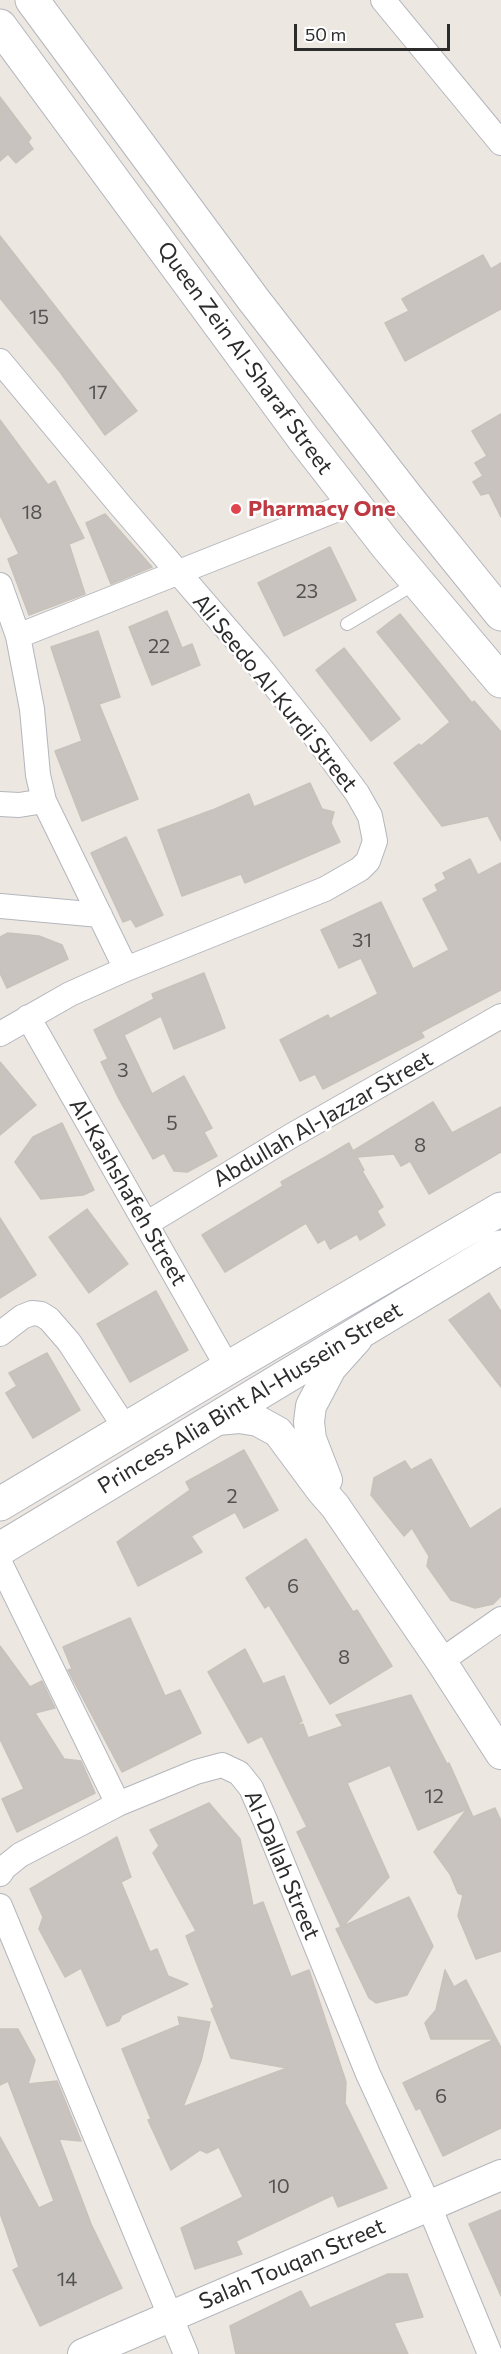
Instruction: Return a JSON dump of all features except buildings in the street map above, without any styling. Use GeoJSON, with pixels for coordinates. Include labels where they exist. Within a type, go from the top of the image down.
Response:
{"type":"FeatureCollection","features":[{"type":"Feature","properties":{"kind":"main road","name":"Queen Zein Al-Sharaf Street"},"geometry":{"type":"LineString","coordinates":[[32,0],[253,299],[423,518],[501,614]]}},
{"type":"Feature","properties":{"kind":"main road","name":"Queen Zein Al-Sharaf Street"},"geometry":{"type":"LineString","coordinates":[[0,26],[303,438],[417,583],[501,681]]}},
{"type":"Feature","properties":{"kind":"main road","name":"Princess Alia Bint Al-Hussein Street"},"geometry":{"type":"LineString","coordinates":[[0,1504],[501,1209]]}},
{"type":"Feature","properties":{"kind":"main road","name":"Princess Alia Bint Al-Hussein Street"},"geometry":{"type":"LineString","coordinates":[[0,1550],[501,1247]]}},
{"type":"Feature","properties":{"kind":"street"},"geometry":{"type":"LineString","coordinates":[[383,0],[501,143]]}},
{"type":"Feature","properties":{"kind":"street","name":"Ali Seedo Al-Kurdi Street"},"geometry":{"type":"LineString","coordinates":[[0,361],[259,666],[339,768],[370,816],[375,841],[368,861],[354,873],[325,889],[126,969],[70,994],[0,1034]]}},
{"type":"Feature","properties":{"kind":"street"},"geometry":{"type":"LineString","coordinates":[[18,636],[353,503]]}},
{"type":"Feature","properties":{"kind":"street"},"geometry":{"type":"LineString","coordinates":[[0,585],[18,636],[32,709],[38,775],[44,801],[126,969]]}},
{"type":"Feature","properties":{"kind":"street"},"geometry":{"type":"LineString","coordinates":[[0,804],[19,805],[44,801]]}},
{"type":"Feature","properties":{"kind":"street"},"geometry":{"type":"LineString","coordinates":[[0,906],[100,915]]}},
{"type":"Feature","properties":{"kind":"street","name":"Abdullah Al-Jazzar Street"},"geometry":{"type":"LineString","coordinates":[[146,1224],[291,1136],[501,1016]]}},
{"type":"Feature","properties":{"kind":"street","name":"Al-Kashshafeh Street"},"geometry":{"type":"LineString","coordinates":[[28,1017],[228,1368]]}},
{"type":"Feature","properties":{"kind":"street"},"geometry":{"type":"LineString","coordinates":[[0,1334],[22,1317],[32,1313],[41,1314],[49,1319],[69,1342],[126,1429]]}},
{"type":"Feature","properties":{"kind":"street"},"geometry":{"type":"LineString","coordinates":[[335,1506],[311,1439],[309,1422],[311,1406],[331,1368],[366,1327]]}},
{"type":"Feature","properties":{"kind":"street"},"geometry":{"type":"LineString","coordinates":[[217,1420],[239,1418],[258,1421],[278,1432],[335,1506],[441,1660],[501,1754]]}},
{"type":"Feature","properties":{"kind":"street"},"geometry":{"type":"LineString","coordinates":[[0,1563],[118,1804]]}},
{"type":"Feature","properties":{"kind":"street"},"geometry":{"type":"LineString","coordinates":[[441,1660],[501,1619]]}},
{"type":"Feature","properties":{"kind":"street","name":"Al-Dallah Street"},"geometry":{"type":"LineString","coordinates":[[0,1874],[20,1855],[118,1804],[196,1772],[222,1765],[239,1773],[251,1788],[368,2074],[429,2206]]}},
{"type":"Feature","properties":{"kind":"street"},"geometry":{"type":"LineString","coordinates":[[0,1906],[111,2168],[186,2354]]}},
{"type":"Feature","properties":{"kind":"street","name":"Salah Touqan Street"},"geometry":{"type":"LineString","coordinates":[[83,2354],[501,2175]]}},
{"type":"Feature","properties":{"kind":"street"},"geometry":{"type":"LineString","coordinates":[[429,2206],[490,2354]]}},
{"type":"Feature","properties":{"kind":"lane"},"geometry":{"type":"LineString","coordinates":[[347,624],[417,583]]}},
{"type":"Feature","properties":{"kind":"place","name":"Pharmacy One"},"geometry":{"type":"Point","coordinates":[236,509]}}]}
